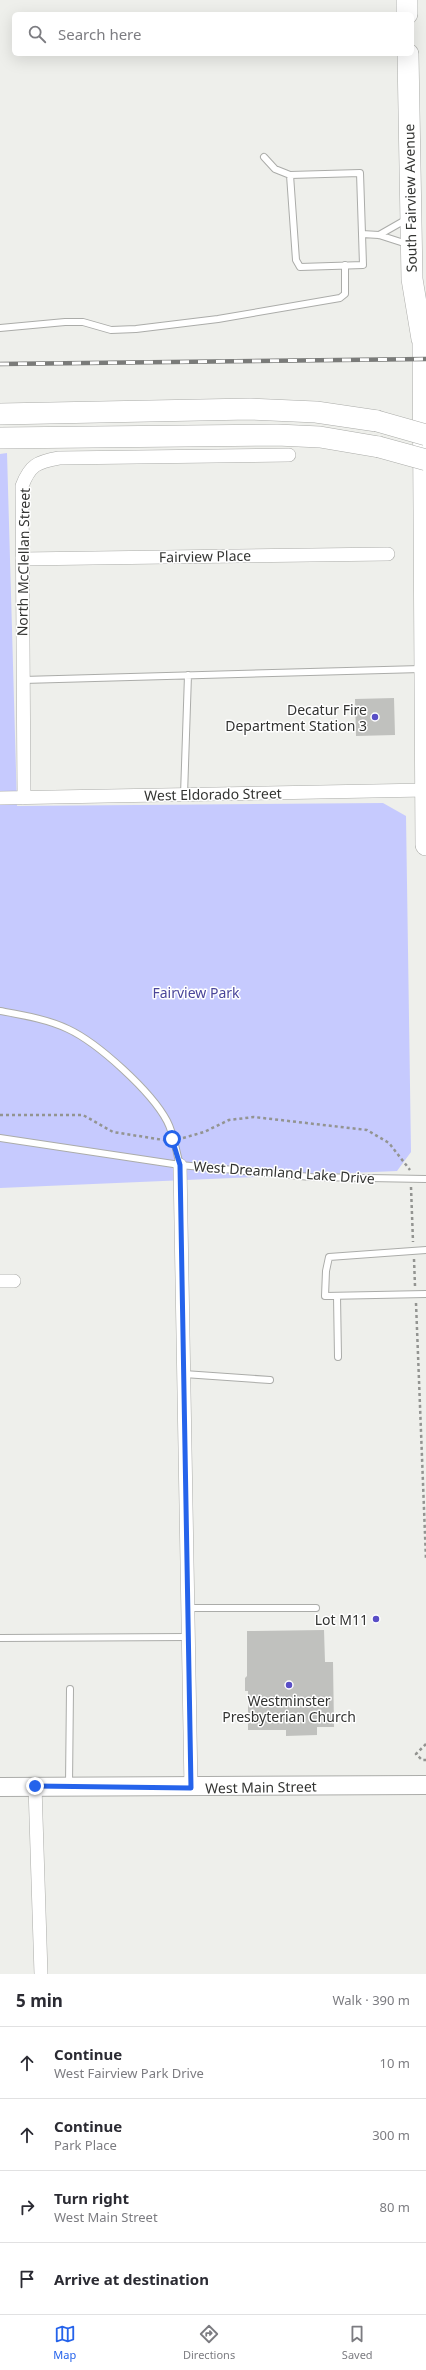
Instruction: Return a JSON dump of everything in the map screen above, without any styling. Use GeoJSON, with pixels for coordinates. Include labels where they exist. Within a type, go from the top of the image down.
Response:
{"type":"FeatureCollection","features":[{"type":"Feature","properties":{"kind":"main road"},"geometry":{"type":"LineString","coordinates":[[407,0],[407,12]]}},
{"type":"Feature","properties":{"kind":"main road","name":"South Fairview Avenue"},"geometry":{"type":"LineString","coordinates":[[408,56],[412,279],[424,332],[424,669],[426,845]]}},
{"type":"Feature","properties":{"kind":"main road"},"geometry":{"type":"LineString","coordinates":[[0,414],[250,409],[316,412],[377,421],[426,436]]}},
{"type":"Feature","properties":{"kind":"main road"},"geometry":{"type":"LineString","coordinates":[[0,438],[277,435],[320,438],[379,447],[426,460]]}},
{"type":"Feature","properties":{"kind":"street","name":"North McClellan Street"},"geometry":{"type":"LineString","coordinates":[[24,798],[22,486],[28,471],[41,461],[59,458],[289,455]]}},
{"type":"Feature","properties":{"kind":"street","name":"Fairview Place"},"geometry":{"type":"LineString","coordinates":[[22,559],[388,554]]}},
{"type":"Feature","properties":{"kind":"street","name":"West Eldorado Street"},"geometry":{"type":"LineString","coordinates":[[0,798],[426,790]]}},
{"type":"Feature","properties":{"kind":"street"},"geometry":{"type":"LineString","coordinates":[[180,1165],[191,1788]]}},
{"type":"Feature","properties":{"kind":"street"},"geometry":{"type":"LineString","coordinates":[[0,1281],[14,1281]]}},
{"type":"Feature","properties":{"kind":"street","name":"West Main Street"},"geometry":{"type":"LineString","coordinates":[[0,1787],[69,1786],[191,1788],[426,1785]]}},
{"type":"Feature","properties":{"kind":"street"},"geometry":{"type":"LineString","coordinates":[[35,1786],[41,1974]]}},
{"type":"Feature","properties":{"kind":"lane"},"geometry":{"type":"LineString","coordinates":[[264,157],[275,169],[290,175],[360,172],[363,265],[300,267],[296,260],[290,175]]}},
{"type":"Feature","properties":{"kind":"lane"},"geometry":{"type":"LineString","coordinates":[[379,235],[411,217]]}},
{"type":"Feature","properties":{"kind":"lane"},"geometry":{"type":"LineString","coordinates":[[362,234],[379,235],[411,246]]}},
{"type":"Feature","properties":{"kind":"lane"},"geometry":{"type":"LineString","coordinates":[[0,328],[65,322],[83,322],[111,330],[136,329],[218,319],[340,298],[345,294],[345,265]]}},
{"type":"Feature","properties":{"kind":"lane"},"geometry":{"type":"LineString","coordinates":[[23,680],[424,669]]}},
{"type":"Feature","properties":{"kind":"lane"},"geometry":{"type":"LineString","coordinates":[[184,795],[188,675]]}},
{"type":"Feature","properties":{"kind":"lane"},"geometry":{"type":"LineString","coordinates":[[0,1011],[28,1016],[68,1029],[111,1057],[144,1092],[167,1122],[180,1165]]}},
{"type":"Feature","properties":{"kind":"lane","name":"West Dreamland Lake Drive"},"geometry":{"type":"LineString","coordinates":[[0,1138],[180,1165],[311,1177],[426,1179]]}},
{"type":"Feature","properties":{"kind":"lane"},"geometry":{"type":"LineString","coordinates":[[426,1250],[329,1257],[326,1271],[325,1296],[426,1294]]}},
{"type":"Feature","properties":{"kind":"lane"},"geometry":{"type":"LineString","coordinates":[[337,1296],[338,1357]]}},
{"type":"Feature","properties":{"kind":"lane"},"geometry":{"type":"LineString","coordinates":[[184,1374],[270,1380]]}},
{"type":"Feature","properties":{"kind":"lane"},"geometry":{"type":"LineString","coordinates":[[188,1608],[316,1608]]}},
{"type":"Feature","properties":{"kind":"lane"},"geometry":{"type":"LineString","coordinates":[[0,1638],[188,1637]]}},
{"type":"Feature","properties":{"kind":"lane"},"geometry":{"type":"LineString","coordinates":[[69,1786],[70,1689]]}},
{"type":"Feature","properties":{"kind":"path"},"geometry":{"type":"LineString","coordinates":[[0,1115],[83,1115],[113,1132],[163,1140]]}},
{"type":"Feature","properties":{"kind":"path"},"geometry":{"type":"LineString","coordinates":[[185,1137],[204,1132],[229,1120],[254,1116],[352,1128],[367,1130],[380,1136],[396,1150],[407,1166]]}},
{"type":"Feature","properties":{"kind":"path"},"geometry":{"type":"LineString","coordinates":[[412,1197],[422,1401],[426,1560]]}},
{"type":"Feature","properties":{"kind":"path"},"geometry":{"type":"LineString","coordinates":[[426,1744],[416,1754],[422,1760],[426,1760]]}},
{"type":"Feature","properties":{"kind":"green space","name":"Fairview Park"},"geometry":{"type":"Polygon","coordinates":[[[7,453],[17,806],[383,803],[406,816],[411,1152],[397,1171],[0,1188],[0,454],[7,453]]]}},
{"type":"Feature","properties":{"kind":"building","name":"Decatur Fire Department Station 3"},"geometry":{"type":"Polygon","coordinates":[[[394,698],[395,735],[356,736],[355,699],[394,698]]]}},
{"type":"Feature","properties":{"kind":"building","name":"Westminster Presbyterian Church"},"geometry":{"type":"Polygon","coordinates":[[[324,1630],[325,1662],[333,1662],[334,1727],[317,1727],[317,1735],[286,1736],[286,1730],[248,1730],[248,1691],[245,1691],[245,1678],[247,1676],[247,1631],[324,1630]]]}},
{"type":"Feature","properties":{"kind":"railway"},"geometry":{"type":"LineString","coordinates":[[0,364],[426,359]]}},
{"type":"Feature","properties":{"kind":"place","name":"Decatur Fire Department Station 3"},"geometry":{"type":"Point","coordinates":[375,717]}},
{"type":"Feature","properties":{"kind":"place","name":"Lot M11"},"geometry":{"type":"Point","coordinates":[376,1619]}},
{"type":"Feature","properties":{"kind":"place","name":"Westminster Presbyterian Church"},"geometry":{"type":"Point","coordinates":[289,1685]}},
{"type":"Feature","properties":{"kind":"route"},"geometry":{"type":"LineString","coordinates":[[35,1786],[191,1788],[180,1165],[172,1139]]}}]}
